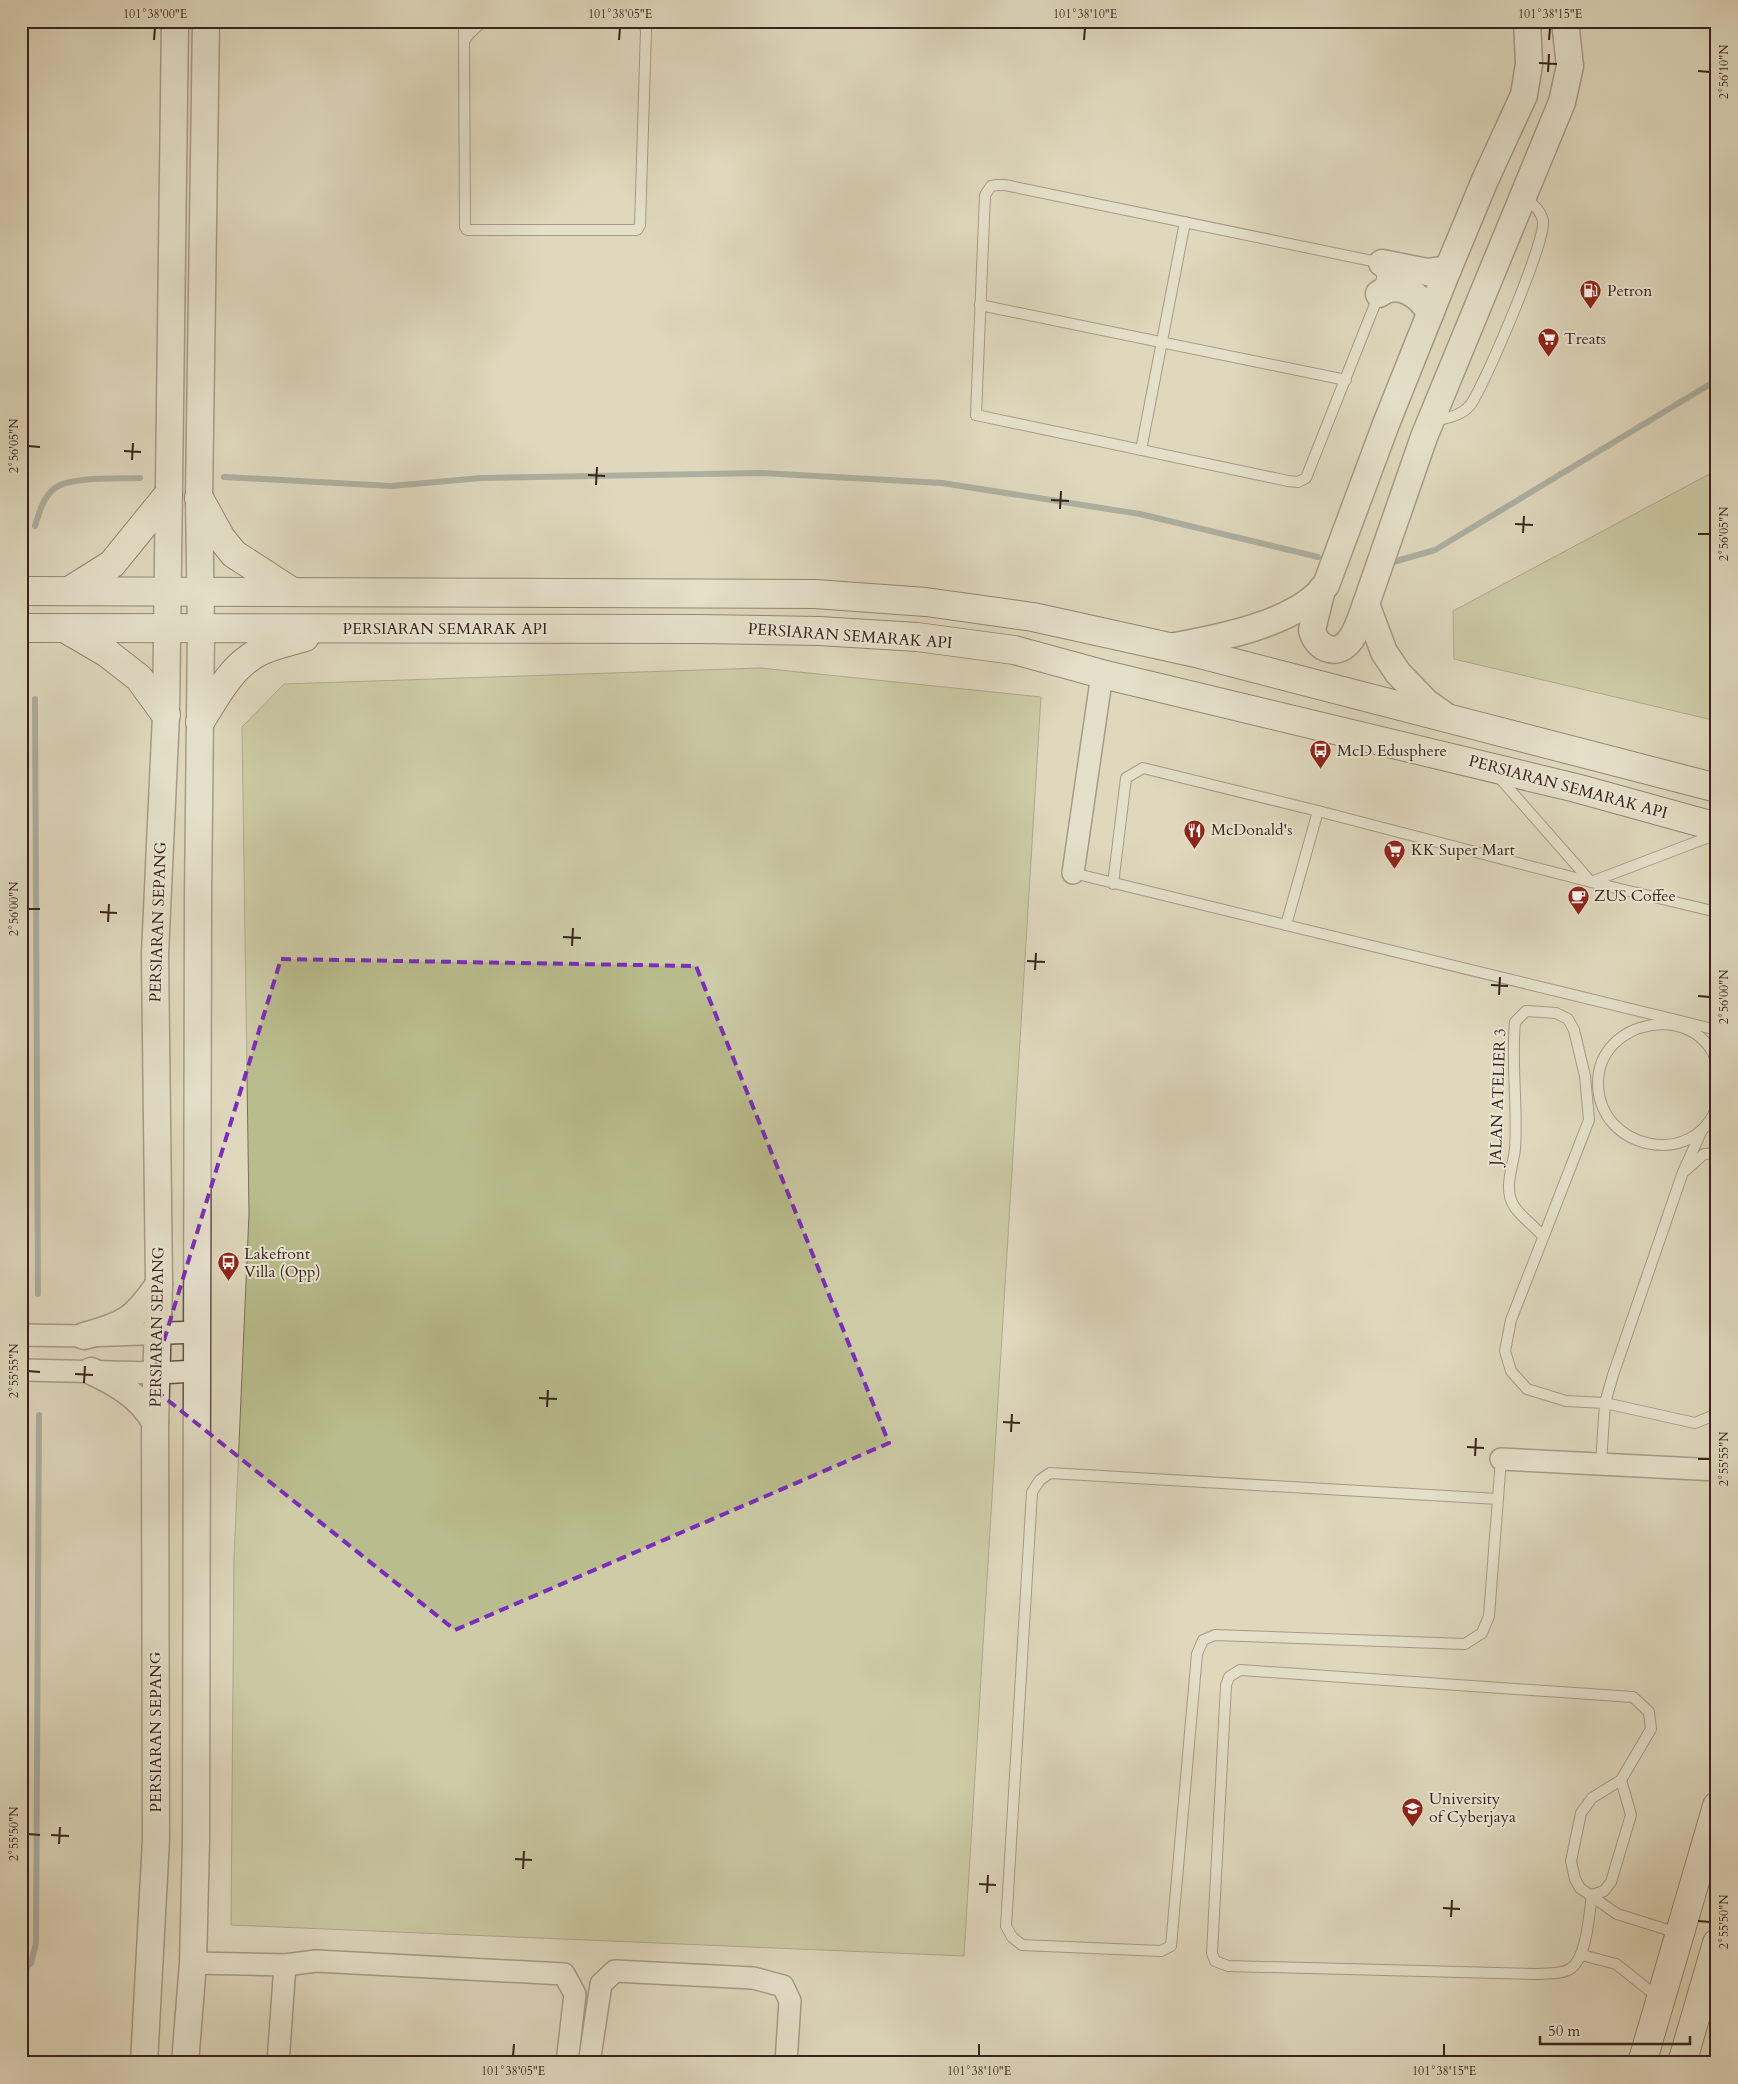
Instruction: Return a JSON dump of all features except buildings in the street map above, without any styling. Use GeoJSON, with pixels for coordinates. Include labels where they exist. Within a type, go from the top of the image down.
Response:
{"type":"FeatureCollection","features":[{"type":"Feature","properties":{"kind":"main road"},"geometry":{"type":"LineString","coordinates":[[69,591],[112,564],[168,496]]}},
{"type":"Feature","properties":{"kind":"main road"},"geometry":{"type":"LineString","coordinates":[[199,498],[220,538],[234,554],[291,591]]}},
{"type":"Feature","properties":{"kind":"main road"},"geometry":{"type":"LineString","coordinates":[[21,591],[200,590],[815,594],[926,602],[1033,617],[1169,647],[1717,788]]}},
{"type":"Feature","properties":{"kind":"main road","name":"PERSIARAN SEMARAK API"},"geometry":{"type":"LineString","coordinates":[[21,628],[700,629],[829,632],[917,637],[1014,650],[1102,674],[1489,766],[1717,827]]}},
{"type":"Feature","properties":{"kind":"main road"},"geometry":{"type":"LineString","coordinates":[[64,628],[107,653],[138,678],[166,715]]}},
{"type":"Feature","properties":{"kind":"main road"},"geometry":{"type":"LineString","coordinates":[[200,722],[233,673],[257,653],[328,629]]}},
{"type":"Feature","properties":{"kind":"main road"},"geometry":{"type":"LineString","coordinates":[[1642,2063],[1659,1998],[1717,1806]]}},
{"type":"Feature","properties":{"kind":"main road"},"geometry":{"type":"LineString","coordinates":[[1682,2063],[1717,1943]]}},
{"type":"Feature","properties":{"kind":"street","name":"PERSIARAN SEPANG"},"geometry":{"type":"LineString","coordinates":[[144,2063],[156,1840],[156,1422],[159,1284],[154,954],[166,715],[176,21]]}},
{"type":"Feature","properties":{"kind":"street"},"geometry":{"type":"LineString","coordinates":[[184,2063],[193,1963],[196,1831],[201,628],[199,498],[206,21]]}},
{"type":"Feature","properties":{"kind":"street"},"geometry":{"type":"LineString","coordinates":[[1527,21],[1529,64],[1524,95],[1485,180],[1448,269],[1322,589],[1312,630],[1320,646],[1329,650],[1338,650],[1348,645],[1366,604],[1430,421],[1522,194],[1562,102],[1570,66],[1565,21]]}},
{"type":"Feature","properties":{"kind":"street"},"geometry":{"type":"LineString","coordinates":[[1382,263],[1427,272],[1448,269]]}},
{"type":"Feature","properties":{"kind":"street"},"geometry":{"type":"LineString","coordinates":[[1379,294],[1384,290],[1391,289],[1416,294],[1425,304],[1430,314]]}},
{"type":"Feature","properties":{"kind":"street"},"geometry":{"type":"LineString","coordinates":[[1169,647],[1215,639],[1282,618],[1322,589]]}},
{"type":"Feature","properties":{"kind":"street"},"geometry":{"type":"LineString","coordinates":[[1366,604],[1384,652],[1398,673],[1426,702],[1447,717]]}},
{"type":"Feature","properties":{"kind":"street"},"geometry":{"type":"LineString","coordinates":[[1073,873],[1102,674]]}},
{"type":"Feature","properties":{"kind":"street"},"geometry":{"type":"LineString","coordinates":[[84,1336],[113,1328],[132,1318],[143,1307],[159,1284]]}},
{"type":"Feature","properties":{"kind":"street"},"geometry":{"type":"LineString","coordinates":[[21,1335],[84,1336],[198,1332]]}},
{"type":"Feature","properties":{"kind":"street"},"geometry":{"type":"LineString","coordinates":[[21,1370],[157,1373],[198,1371]]}},
{"type":"Feature","properties":{"kind":"street"},"geometry":{"type":"LineString","coordinates":[[91,1371],[110,1380],[134,1397],[156,1422]]}},
{"type":"Feature","properties":{"kind":"street"},"geometry":{"type":"LineString","coordinates":[[1501,1459],[1601,1462],[1717,1470]]}},
{"type":"Feature","properties":{"kind":"street"},"geometry":{"type":"LineString","coordinates":[[193,1963],[285,1965],[316,1961],[564,1974],[575,1994],[567,2063]]}},
{"type":"Feature","properties":{"kind":"street"},"geometry":{"type":"LineString","coordinates":[[278,2063],[285,1965]]}},
{"type":"Feature","properties":{"kind":"street"},"geometry":{"type":"LineString","coordinates":[[589,2063],[600,1984],[615,1971],[753,1978],[783,1986],[790,2001],[786,2063]]}},
{"type":"Feature","properties":{"kind":"lane"},"geometry":{"type":"LineString","coordinates":[[464,21],[465,227],[467,230],[637,230],[640,225],[646,30],[644,23],[640,21]]}},
{"type":"Feature","properties":{"kind":"lane"},"geometry":{"type":"LineString","coordinates":[[464,41],[483,21]]}},
{"type":"Feature","properties":{"kind":"lane"},"geometry":{"type":"LineString","coordinates":[[1005,185],[1186,222],[1382,263],[1379,294],[1310,472],[1306,478],[1298,482],[976,415],[985,194],[991,186],[1005,185]]}},
{"type":"Feature","properties":{"kind":"lane"},"geometry":{"type":"LineString","coordinates":[[1430,421],[1445,419],[1460,413],[1470,406],[1486,375],[1539,246],[1543,222],[1539,211],[1522,194]]}},
{"type":"Feature","properties":{"kind":"lane"},"geometry":{"type":"LineString","coordinates":[[1141,450],[1186,222]]}},
{"type":"Feature","properties":{"kind":"lane"},"geometry":{"type":"LineString","coordinates":[[980,305],[1346,380]]}},
{"type":"Feature","properties":{"kind":"lane"},"geometry":{"type":"LineString","coordinates":[[1489,766],[1591,882]]}},
{"type":"Feature","properties":{"kind":"lane"},"geometry":{"type":"LineString","coordinates":[[1113,884],[1126,778],[1144,768],[1591,882],[1717,912]]}},
{"type":"Feature","properties":{"kind":"lane"},"geometry":{"type":"LineString","coordinates":[[1286,925],[1318,811]]}},
{"type":"Feature","properties":{"kind":"lane"},"geometry":{"type":"LineString","coordinates":[[1591,882],[1717,834]]}},
{"type":"Feature","properties":{"kind":"lane"},"geometry":{"type":"LineString","coordinates":[[1073,873],[1717,1030]]}},
{"type":"Feature","properties":{"kind":"lane","name":"JALAN ATELIER 3"},"geometry":{"type":"LineString","coordinates":[[1543,1236],[1513,1205],[1509,1184],[1515,1150],[1516,1108],[1513,1051],[1515,1022],[1526,1011],[1556,1013],[1568,1019],[1574,1030],[1585,1076],[1588,1120],[1511,1320],[1505,1351],[1511,1371],[1527,1389],[1566,1402],[1605,1403],[1694,1423],[1717,1414]]}},
{"type":"Feature","properties":{"kind":"lane"},"geometry":{"type":"LineString","coordinates":[[1702,1130],[1685,1141],[1666,1146],[1645,1144],[1626,1136],[1610,1122],[1601,1103],[1598,1082],[1602,1062],[1614,1044],[1630,1031],[1649,1024],[1668,1024],[1687,1030],[1704,1041],[1717,1063]]}},
{"type":"Feature","properties":{"kind":"lane"},"geometry":{"type":"LineString","coordinates":[[1601,1462],[1605,1403],[1683,1172],[1702,1130],[1714,1114],[1717,1106]]}},
{"type":"Feature","properties":{"kind":"lane"},"geometry":{"type":"LineString","coordinates":[[1683,1172],[1704,1154],[1717,1154]]}},
{"type":"Feature","properties":{"kind":"lane"},"geometry":{"type":"LineString","coordinates":[[1498,1499],[1050,1473],[1040,1480],[1032,1492],[1031,1502],[1006,1926],[1012,1937],[1022,1945],[1161,1952],[1171,1946],[1197,1654],[1203,1640],[1215,1635],[1465,1644],[1482,1632],[1489,1616],[1498,1499],[1501,1459]]}},
{"type":"Feature","properties":{"kind":"lane"},"geometry":{"type":"LineString","coordinates":[[1592,1895],[1582,1954],[1572,1969],[1563,1972],[1534,1974],[1228,1966],[1215,1961],[1212,1954],[1226,1685],[1230,1677],[1240,1670],[1633,1697],[1649,1712],[1651,1729],[1621,1780],[1592,1798],[1581,1813],[1571,1861],[1575,1879],[1580,1888],[1592,1895],[1617,1914],[1679,1934]]}},
{"type":"Feature","properties":{"kind":"lane"},"geometry":{"type":"LineString","coordinates":[[1592,1895],[1604,1891],[1611,1882],[1631,1815],[1621,1780]]}},
{"type":"Feature","properties":{"kind":"lane"},"geometry":{"type":"LineString","coordinates":[[1582,1954],[1616,1964],[1659,1998]]}},
{"type":"Feature","properties":{"kind":"highlighted area"},"geometry":{"type":"Polygon","coordinates":[[[281,959],[696,966],[889,1443],[455,1630],[150,1386],[281,959]]]}},
{"type":"Feature","properties":{"kind":"green space"},"geometry":{"type":"Polygon","coordinates":[[[1717,470],[1717,721],[1454,659],[1453,611],[1717,470]]]}},
{"type":"Feature","properties":{"kind":"green space"},"geometry":{"type":"Polygon","coordinates":[[[760,668],[1041,697],[964,1956],[231,1925],[234,1559],[249,1214],[242,727],[284,684],[760,668]]]}},
{"type":"Feature","properties":{"kind":"waterway"},"geometry":{"type":"LineString","coordinates":[[1393,562],[1435,550],[1717,380]]}},
{"type":"Feature","properties":{"kind":"waterway"},"geometry":{"type":"LineString","coordinates":[[224,477],[391,486],[481,478],[761,473],[942,483],[1140,514],[1318,557]]}},
{"type":"Feature","properties":{"kind":"waterway"},"geometry":{"type":"LineString","coordinates":[[35,526],[47,496],[62,484],[108,478],[140,478]]}},
{"type":"Feature","properties":{"kind":"waterway"},"geometry":{"type":"LineString","coordinates":[[35,699],[38,1294]]}},
{"type":"Feature","properties":{"kind":"waterway"},"geometry":{"type":"LineString","coordinates":[[21,1973],[31,1963],[36,1943],[39,1415]]}},
{"type":"Feature","properties":{"kind":"place","name":"Petron"},"geometry":{"type":"Point","coordinates":[1591,310]}},
{"type":"Feature","properties":{"kind":"place","name":"Treats"},"geometry":{"type":"Point","coordinates":[1548,358]}},
{"type":"Feature","properties":{"kind":"place","name":"McD Edusphere"},"geometry":{"type":"Point","coordinates":[1321,770]}},
{"type":"Feature","properties":{"kind":"place","name":"McDonald's"},"geometry":{"type":"Point","coordinates":[1195,849]}},
{"type":"Feature","properties":{"kind":"place","name":"KK Super Mart"},"geometry":{"type":"Point","coordinates":[1395,869]}},
{"type":"Feature","properties":{"kind":"place","name":"ZUS Coffee"},"geometry":{"type":"Point","coordinates":[1578,915]}},
{"type":"Feature","properties":{"kind":"place","name":"Lakefront Villa (Opp)"},"geometry":{"type":"Point","coordinates":[228,1282]}},
{"type":"Feature","properties":{"kind":"place","name":"University of Cyberjaya"},"geometry":{"type":"Point","coordinates":[1413,1827]}}]}
